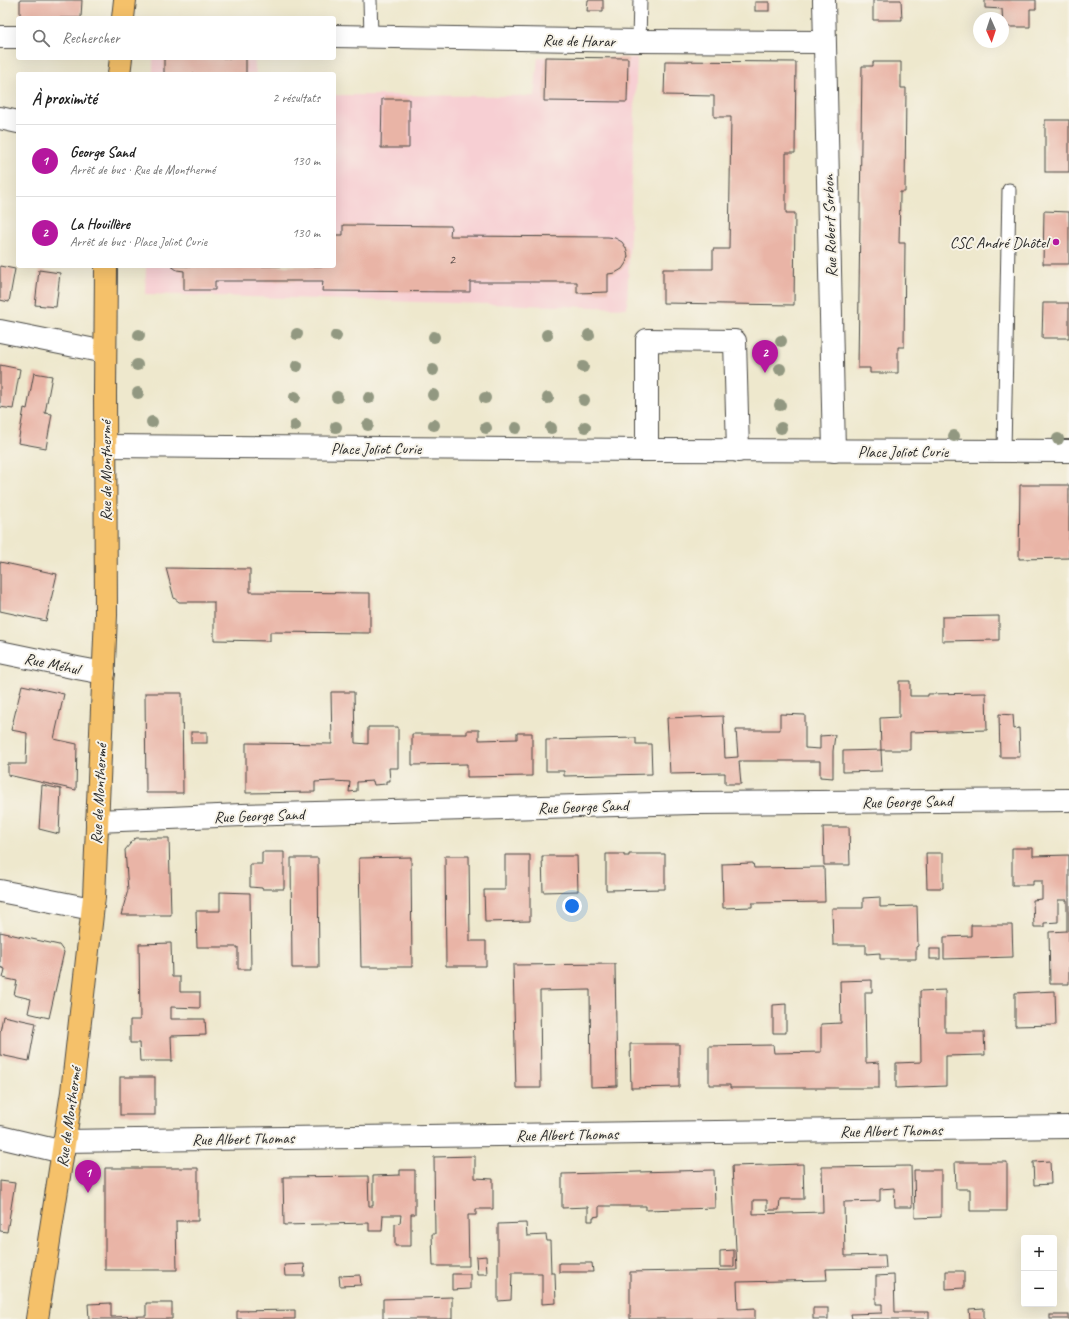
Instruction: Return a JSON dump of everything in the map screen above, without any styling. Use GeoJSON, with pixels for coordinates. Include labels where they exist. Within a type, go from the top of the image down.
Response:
{"type":"FeatureCollection","features":[{"type":"Feature","properties":{"kind":"main road"},"geometry":{"type":"LineString","coordinates":[[123,16],[125,0]]}},
{"type":"Feature","properties":{"kind":"main road"},"geometry":{"type":"LineString","coordinates":[[119,72],[121,60]]}},
{"type":"Feature","properties":{"kind":"main road","name":"Rue de Monthermé"},"geometry":{"type":"LineString","coordinates":[[37,1319],[72,1092],[92,909],[106,615],[106,268]]}},
{"type":"Feature","properties":{"kind":"street","name":"Rue Robert Sorbon"},"geometry":{"type":"LineString","coordinates":[[824,0],[834,451]]}},
{"type":"Feature","properties":{"kind":"street","name":"Rue de Harar"},"geometry":{"type":"LineString","coordinates":[[336,36],[639,41],[824,42]]}},
{"type":"Feature","properties":{"kind":"street"},"geometry":{"type":"LineString","coordinates":[[0,37],[16,37]]}},
{"type":"Feature","properties":{"kind":"street"},"geometry":{"type":"LineString","coordinates":[[0,118],[16,122]]}},
{"type":"Feature","properties":{"kind":"street"},"geometry":{"type":"LineString","coordinates":[[0,331],[105,352]]}},
{"type":"Feature","properties":{"kind":"street"},"geometry":{"type":"LineString","coordinates":[[648,450],[647,340],[735,341],[738,451]]}},
{"type":"Feature","properties":{"kind":"street","name":"Place Joliot Curie"},"geometry":{"type":"LineString","coordinates":[[105,446],[1069,452]]}},
{"type":"Feature","properties":{"kind":"street","name":"Rue Méhul"},"geometry":{"type":"LineString","coordinates":[[0,652],[104,672]]}},
{"type":"Feature","properties":{"kind":"street","name":"Rue George Sand"},"geometry":{"type":"LineString","coordinates":[[97,821],[250,815],[693,803],[1069,800]]}},
{"type":"Feature","properties":{"kind":"street"},"geometry":{"type":"LineString","coordinates":[[0,891],[92,909]]}},
{"type":"Feature","properties":{"kind":"street","name":"Rue Albert Thomas"},"geometry":{"type":"LineString","coordinates":[[0,1137],[64,1146],[1069,1127]]}},
{"type":"Feature","properties":{"kind":"lane"},"geometry":{"type":"LineString","coordinates":[[370,0],[371,36]]}},
{"type":"Feature","properties":{"kind":"lane"},"geometry":{"type":"LineString","coordinates":[[639,41],[640,0]]}},
{"type":"Feature","properties":{"kind":"lane"},"geometry":{"type":"LineString","coordinates":[[1004,452],[1009,190]]}},
{"type":"Feature","properties":{"kind":"shaded area"},"geometry":{"type":"Polygon","coordinates":[[[538,57],[637,58],[627,308],[145,294],[146,268],[336,268],[336,95],[534,96],[538,57]]]}},
{"type":"Feature","properties":{"kind":"shaded area"},"geometry":{"type":"Polygon","coordinates":[[[153,60],[254,60],[256,72],[153,72],[153,60]]]}},
{"type":"Feature","properties":{"kind":"building"},"geometry":{"type":"Polygon","coordinates":[[[20,0],[82,0],[81,16],[20,16],[20,0]]]}},
{"type":"Feature","properties":{"kind":"building"},"geometry":{"type":"Polygon","coordinates":[[[588,0],[603,0],[603,11],[587,11],[588,0]]]}},
{"type":"Feature","properties":{"kind":"building"},"geometry":{"type":"Polygon","coordinates":[[[873,0],[901,0],[902,20],[873,20],[873,0]]]}},
{"type":"Feature","properties":{"kind":"building"},"geometry":{"type":"Polygon","coordinates":[[[985,0],[1036,0],[1036,9],[1030,9],[1030,27],[1009,27],[1009,12],[1002,12],[1002,9],[985,8],[985,0]]]}},
{"type":"Feature","properties":{"kind":"building"},"geometry":{"type":"Polygon","coordinates":[[[755,2],[769,2],[769,11],[755,11],[755,2]]]}},
{"type":"Feature","properties":{"kind":"building"},"geometry":{"type":"Polygon","coordinates":[[[545,57],[628,58],[627,102],[544,101],[545,57]]]}},
{"type":"Feature","properties":{"kind":"building"},"geometry":{"type":"Polygon","coordinates":[[[164,60],[246,60],[246,72],[164,72],[164,60]]]}},
{"type":"Feature","properties":{"kind":"building"},"geometry":{"type":"Polygon","coordinates":[[[665,61],[796,62],[795,153],[786,153],[786,213],[795,213],[794,305],[663,303],[663,269],[713,269],[713,249],[729,249],[731,117],[714,117],[714,96],[664,95],[665,61]]]}},
{"type":"Feature","properties":{"kind":"building"},"geometry":{"type":"Polygon","coordinates":[[[873,62],[901,62],[901,88],[906,88],[905,192],[900,192],[899,243],[905,243],[904,347],[898,347],[898,373],[870,373],[870,368],[858,368],[862,66],[873,66],[873,62]]]}},
{"type":"Feature","properties":{"kind":"building"},"geometry":{"type":"Polygon","coordinates":[[[382,99],[409,99],[409,148],[381,148],[382,99]]]}},
{"type":"Feature","properties":{"kind":"building"},"geometry":{"type":"Polygon","coordinates":[[[1045,120],[1069,120],[1069,172],[1045,172],[1045,120]]]}},
{"type":"Feature","properties":{"kind":"building","name":"CSC André Dhôtel"},"geometry":{"type":"Polygon","coordinates":[[[1044,211],[1069,212],[1069,264],[1043,264],[1044,211]]]}},
{"type":"Feature","properties":{"kind":"building"},"geometry":{"type":"Polygon","coordinates":[[[343,225],[451,226],[450,236],[608,237],[615,238],[622,242],[626,248],[628,256],[622,269],[615,273],[608,274],[608,292],[577,293],[577,282],[470,282],[470,292],[322,291],[323,281],[215,281],[215,290],[184,290],[184,271],[174,268],[336,268],[336,235],[343,235],[343,225]]]}},
{"type":"Feature","properties":{"kind":"building"},"geometry":{"type":"Polygon","coordinates":[[[0,266],[15,269],[9,302],[0,300],[0,266]]]}},
{"type":"Feature","properties":{"kind":"building"},"geometry":{"type":"Polygon","coordinates":[[[39,270],[60,273],[56,307],[35,305],[39,270]]]}},
{"type":"Feature","properties":{"kind":"building"},"geometry":{"type":"Polygon","coordinates":[[[1043,303],[1069,303],[1069,338],[1042,338],[1043,303]]]}},
{"type":"Feature","properties":{"kind":"building"},"geometry":{"type":"Polygon","coordinates":[[[0,365],[20,369],[13,409],[0,407],[0,365]]]}},
{"type":"Feature","properties":{"kind":"building"},"geometry":{"type":"Polygon","coordinates":[[[34,373],[52,376],[45,413],[52,414],[46,448],[18,443],[24,408],[27,409],[34,373]]]}},
{"type":"Feature","properties":{"kind":"building"},"geometry":{"type":"Polygon","coordinates":[[[1020,485],[1069,485],[1069,558],[1019,559],[1020,485]]]}},
{"type":"Feature","properties":{"kind":"building"},"geometry":{"type":"Polygon","coordinates":[[[0,562],[57,574],[46,621],[0,611],[0,562]]]}},
{"type":"Feature","properties":{"kind":"building"},"geometry":{"type":"Polygon","coordinates":[[[166,568],[250,569],[250,592],[370,593],[370,633],[270,632],[270,641],[214,640],[214,602],[179,602],[174,598],[166,568]]]}},
{"type":"Feature","properties":{"kind":"building"},"geometry":{"type":"Polygon","coordinates":[[[999,616],[999,640],[942,641],[942,617],[999,616]]]}},
{"type":"Feature","properties":{"kind":"building"},"geometry":{"type":"Polygon","coordinates":[[[899,681],[910,681],[910,696],[928,696],[928,694],[986,693],[987,730],[910,732],[910,750],[881,750],[880,718],[899,717],[899,681]]]}},
{"type":"Feature","properties":{"kind":"building"},"geometry":{"type":"Polygon","coordinates":[[[22,685],[64,694],[54,739],[77,744],[76,790],[8,775],[8,764],[26,764],[27,733],[11,730],[22,685]]]}},
{"type":"Feature","properties":{"kind":"building"},"geometry":{"type":"Polygon","coordinates":[[[331,692],[354,692],[355,743],[368,744],[368,727],[398,727],[398,768],[389,768],[390,781],[386,781],[386,784],[374,785],[373,781],[357,782],[357,791],[349,792],[350,782],[333,781],[315,782],[315,792],[246,793],[246,743],[332,744],[331,692]]]}},
{"type":"Feature","properties":{"kind":"building"},"geometry":{"type":"Polygon","coordinates":[[[145,693],[182,693],[183,793],[146,793],[145,693]]]}},
{"type":"Feature","properties":{"kind":"building"},"geometry":{"type":"Polygon","coordinates":[[[780,714],[805,715],[805,748],[820,749],[820,736],[835,735],[833,751],[833,778],[820,777],[820,761],[739,761],[741,784],[725,784],[725,773],[670,774],[667,718],[723,716],[725,758],[738,757],[736,730],[780,730],[780,714]]]}},
{"type":"Feature","properties":{"kind":"building"},"geometry":{"type":"Polygon","coordinates":[[[999,714],[1013,715],[1014,729],[1019,728],[1020,757],[1000,757],[999,714]]]}},
{"type":"Feature","properties":{"kind":"building"},"geometry":{"type":"Polygon","coordinates":[[[467,730],[479,730],[479,740],[517,739],[517,733],[532,733],[532,776],[467,777],[467,764],[412,765],[412,734],[467,734],[467,730]]]}},
{"type":"Feature","properties":{"kind":"building"},"geometry":{"type":"Polygon","coordinates":[[[191,732],[207,732],[207,743],[191,743],[191,732]]]}},
{"type":"Feature","properties":{"kind":"building"},"geometry":{"type":"Polygon","coordinates":[[[636,738],[636,744],[651,744],[652,774],[564,776],[564,771],[546,771],[546,740],[636,738]]]}},
{"type":"Feature","properties":{"kind":"building"},"geometry":{"type":"Polygon","coordinates":[[[881,750],[882,771],[843,772],[843,751],[881,750]]]}},
{"type":"Feature","properties":{"kind":"building"},"geometry":{"type":"Polygon","coordinates":[[[42,785],[61,789],[59,834],[39,829],[42,785]]]}},
{"type":"Feature","properties":{"kind":"building"},"geometry":{"type":"Polygon","coordinates":[[[823,827],[849,827],[850,865],[824,865],[823,827]]]}},
{"type":"Feature","properties":{"kind":"building"},"geometry":{"type":"Polygon","coordinates":[[[135,838],[169,838],[171,915],[121,915],[128,890],[125,850],[135,838]]]}},
{"type":"Feature","properties":{"kind":"building"},"geometry":{"type":"Polygon","coordinates":[[[1012,848],[1033,848],[1033,856],[1069,855],[1069,984],[1050,984],[1049,932],[1067,931],[1067,900],[1058,900],[1058,922],[1044,923],[1044,927],[1034,927],[1033,900],[1042,899],[1042,881],[1033,881],[1033,885],[1012,885],[1012,848]]]}},
{"type":"Feature","properties":{"kind":"building"},"geometry":{"type":"Polygon","coordinates":[[[262,852],[284,852],[284,889],[262,889],[250,887],[250,864],[262,864],[262,852]]]}},
{"type":"Feature","properties":{"kind":"building"},"geometry":{"type":"Polygon","coordinates":[[[926,853],[943,853],[943,888],[927,888],[926,853]]]}},
{"type":"Feature","properties":{"kind":"building"},"geometry":{"type":"Polygon","coordinates":[[[606,854],[624,854],[624,856],[629,856],[629,854],[665,854],[665,889],[606,890],[606,854]]]}},
{"type":"Feature","properties":{"kind":"building"},"geometry":{"type":"Polygon","coordinates":[[[505,855],[530,855],[530,921],[485,922],[484,890],[505,890],[505,855]]]}},
{"type":"Feature","properties":{"kind":"building"},"geometry":{"type":"Polygon","coordinates":[[[445,856],[469,856],[470,941],[486,941],[486,966],[446,966],[445,856]]]}},
{"type":"Feature","properties":{"kind":"building"},"geometry":{"type":"Polygon","coordinates":[[[542,856],[577,856],[578,891],[543,892],[542,856]]]}},
{"type":"Feature","properties":{"kind":"building"},"geometry":{"type":"Polygon","coordinates":[[[411,857],[412,967],[361,967],[359,858],[411,857]]]}},
{"type":"Feature","properties":{"kind":"building"},"geometry":{"type":"Polygon","coordinates":[[[291,858],[318,858],[319,968],[292,968],[291,858]]]}},
{"type":"Feature","properties":{"kind":"building"},"geometry":{"type":"Polygon","coordinates":[[[753,863],[754,868],[824,867],[825,902],[752,903],[752,907],[723,908],[722,864],[753,863]]]}},
{"type":"Feature","properties":{"kind":"building"},"geometry":{"type":"Polygon","coordinates":[[[220,892],[250,893],[251,969],[238,969],[238,947],[197,947],[196,911],[220,911],[220,892]]]}},
{"type":"Feature","properties":{"kind":"building"},"geometry":{"type":"Polygon","coordinates":[[[880,897],[880,907],[917,906],[918,946],[916,947],[916,959],[880,959],[880,953],[866,954],[866,945],[833,945],[832,908],[863,908],[863,898],[880,897]]]}},
{"type":"Feature","properties":{"kind":"building"},"geometry":{"type":"Polygon","coordinates":[[[971,925],[1012,925],[1013,957],[944,959],[944,937],[971,936],[971,925]]]}},
{"type":"Feature","properties":{"kind":"building"},"geometry":{"type":"Polygon","coordinates":[[[0,932],[59,945],[64,952],[49,1018],[28,1013],[31,999],[14,995],[17,981],[3,978],[5,969],[0,967],[0,932]]]}},
{"type":"Feature","properties":{"kind":"building"},"geometry":{"type":"Polygon","coordinates":[[[171,943],[172,977],[180,977],[180,992],[200,992],[200,1008],[171,1007],[171,1019],[205,1019],[206,1035],[171,1036],[172,1061],[140,1061],[139,1043],[130,1043],[130,1020],[140,1020],[139,944],[171,943]]]}},
{"type":"Feature","properties":{"kind":"building"},"geometry":{"type":"Polygon","coordinates":[[[930,949],[940,949],[940,959],[930,959],[930,949]]]}},
{"type":"Feature","properties":{"kind":"building"},"geometry":{"type":"Polygon","coordinates":[[[615,964],[617,1086],[591,1087],[590,990],[540,991],[541,1088],[516,1088],[513,965],[615,964]]]}},
{"type":"Feature","properties":{"kind":"building"},"geometry":{"type":"Polygon","coordinates":[[[872,980],[872,992],[865,992],[866,1063],[879,1062],[879,1088],[730,1088],[730,1085],[709,1085],[709,1046],[773,1045],[774,1053],[821,1052],[821,1024],[841,1023],[840,981],[872,980]]]}},
{"type":"Feature","properties":{"kind":"building"},"geometry":{"type":"Polygon","coordinates":[[[945,990],[945,1032],[984,1032],[985,1055],[946,1056],[946,1086],[896,1088],[896,1063],[921,1062],[920,991],[945,990]]]}},
{"type":"Feature","properties":{"kind":"building"},"geometry":{"type":"Polygon","coordinates":[[[1055,991],[1056,1025],[1015,1026],[1015,993],[1055,991]]]}},
{"type":"Feature","properties":{"kind":"building"},"geometry":{"type":"Polygon","coordinates":[[[786,1004],[786,1033],[773,1033],[773,1005],[786,1004]]]}},
{"type":"Feature","properties":{"kind":"building"},"geometry":{"type":"Polygon","coordinates":[[[3,1016],[36,1023],[29,1061],[0,1055],[0,1032],[3,1016]]]}},
{"type":"Feature","properties":{"kind":"building"},"geometry":{"type":"Polygon","coordinates":[[[630,1044],[679,1044],[679,1087],[631,1088],[630,1044]]]}},
{"type":"Feature","properties":{"kind":"building"},"geometry":{"type":"Polygon","coordinates":[[[120,1077],[155,1077],[155,1115],[120,1115],[120,1077]]]}},
{"type":"Feature","properties":{"kind":"building"},"geometry":{"type":"Polygon","coordinates":[[[475,1156],[475,1178],[493,1179],[493,1209],[476,1209],[476,1215],[468,1215],[469,1266],[433,1266],[432,1234],[435,1234],[434,1157],[475,1156]]]}},
{"type":"Feature","properties":{"kind":"building"},"geometry":{"type":"Polygon","coordinates":[[[1050,1161],[1051,1184],[1034,1185],[1033,1162],[1050,1161]]]}},
{"type":"Feature","properties":{"kind":"building"},"geometry":{"type":"Polygon","coordinates":[[[955,1162],[1007,1162],[1007,1211],[970,1211],[970,1189],[956,1189],[955,1162]]]}},
{"type":"Feature","properties":{"kind":"building"},"geometry":{"type":"Polygon","coordinates":[[[803,1164],[804,1199],[780,1199],[779,1210],[767,1210],[767,1200],[753,1200],[753,1214],[823,1212],[822,1167],[911,1166],[912,1207],[895,1207],[894,1188],[880,1189],[880,1201],[844,1202],[845,1256],[885,1255],[886,1268],[826,1269],[827,1280],[737,1282],[738,1309],[755,1308],[755,1319],[630,1319],[630,1272],[737,1270],[732,1166],[803,1164]]]}},
{"type":"Feature","properties":{"kind":"building"},"geometry":{"type":"Polygon","coordinates":[[[105,1168],[198,1168],[198,1221],[176,1221],[177,1270],[105,1270],[105,1168]]]}},
{"type":"Feature","properties":{"kind":"building"},"geometry":{"type":"Polygon","coordinates":[[[400,1170],[415,1170],[415,1214],[411,1214],[411,1246],[395,1246],[395,1224],[400,1223],[401,1215],[383,1215],[382,1231],[369,1231],[369,1223],[284,1225],[283,1177],[368,1176],[369,1206],[373,1206],[373,1176],[400,1175],[400,1170]]]}},
{"type":"Feature","properties":{"kind":"building"},"geometry":{"type":"Polygon","coordinates":[[[714,1170],[715,1208],[646,1210],[646,1206],[599,1206],[599,1216],[593,1217],[593,1221],[588,1221],[588,1207],[562,1208],[562,1174],[714,1170]]]}},
{"type":"Feature","properties":{"kind":"building"},"geometry":{"type":"Polygon","coordinates":[[[914,1170],[941,1170],[941,1217],[915,1218],[914,1170]]]}},
{"type":"Feature","properties":{"kind":"building"},"geometry":{"type":"Polygon","coordinates":[[[0,1181],[15,1183],[7,1232],[0,1231],[0,1181]]]}},
{"type":"Feature","properties":{"kind":"building"},"geometry":{"type":"Polygon","coordinates":[[[526,1223],[527,1236],[546,1235],[547,1241],[550,1241],[551,1273],[555,1273],[556,1303],[542,1304],[542,1273],[512,1273],[511,1300],[498,1301],[498,1224],[526,1223]]]}},
{"type":"Feature","properties":{"kind":"building"},"geometry":{"type":"Polygon","coordinates":[[[734,1250],[734,1267],[720,1267],[720,1251],[734,1250]]]}},
{"type":"Feature","properties":{"kind":"building"},"geometry":{"type":"Polygon","coordinates":[[[486,1256],[487,1274],[477,1274],[476,1257],[486,1256]]]}},
{"type":"Feature","properties":{"kind":"building"},"geometry":{"type":"Polygon","coordinates":[[[559,1263],[592,1263],[593,1272],[559,1272],[559,1263]]]}},
{"type":"Feature","properties":{"kind":"building"},"geometry":{"type":"Polygon","coordinates":[[[304,1264],[305,1276],[285,1276],[284,1265],[304,1264]]]}},
{"type":"Feature","properties":{"kind":"building"},"geometry":{"type":"Polygon","coordinates":[[[946,1271],[964,1271],[964,1288],[946,1289],[946,1271]]]}},
{"type":"Feature","properties":{"kind":"building"},"geometry":{"type":"Polygon","coordinates":[[[452,1274],[470,1274],[470,1289],[452,1290],[452,1274]]]}},
{"type":"Feature","properties":{"kind":"building"},"geometry":{"type":"Polygon","coordinates":[[[360,1275],[361,1285],[340,1286],[339,1276],[360,1275]]]}},
{"type":"Feature","properties":{"kind":"building"},"geometry":{"type":"Polygon","coordinates":[[[894,1275],[895,1312],[929,1312],[929,1319],[852,1319],[851,1314],[882,1313],[882,1304],[876,1304],[876,1276],[894,1275]]]}},
{"type":"Feature","properties":{"kind":"building"},"geometry":{"type":"Polygon","coordinates":[[[452,1297],[452,1319],[383,1319],[383,1299],[452,1297]]]}},
{"type":"Feature","properties":{"kind":"building"},"geometry":{"type":"Polygon","coordinates":[[[111,1303],[111,1317],[146,1316],[146,1303],[172,1303],[172,1319],[89,1319],[88,1304],[111,1303]]]}},
{"type":"Feature","properties":{"kind":"building"},"geometry":{"type":"Polygon","coordinates":[[[813,1308],[828,1308],[828,1319],[813,1319],[813,1308]]]}},
{"type":"Feature","properties":{"kind":"building"},"geometry":{"type":"Polygon","coordinates":[[[984,1308],[984,1319],[970,1319],[969,1309],[984,1308]]]}},
{"type":"Feature","properties":{"kind":"building"},"geometry":{"type":"Polygon","coordinates":[[[295,1310],[295,1319],[237,1319],[237,1311],[295,1310]]]}},
{"type":"Feature","properties":{"kind":"building"},"geometry":{"type":"Polygon","coordinates":[[[1050,1315],[1069,1315],[1069,1319],[1050,1319],[1050,1315]]]}},
{"type":"Feature","properties":{"kind":"place","name":"CSC André Dhôtel"},"geometry":{"type":"Point","coordinates":[1056,242]}},
{"type":"Feature","properties":{"kind":"place","name":"La Houillère"},"geometry":{"type":"Point","coordinates":[765,373]}},
{"type":"Feature","properties":{"kind":"place","name":"George Sand"},"geometry":{"type":"Point","coordinates":[88,1193]}}]}
